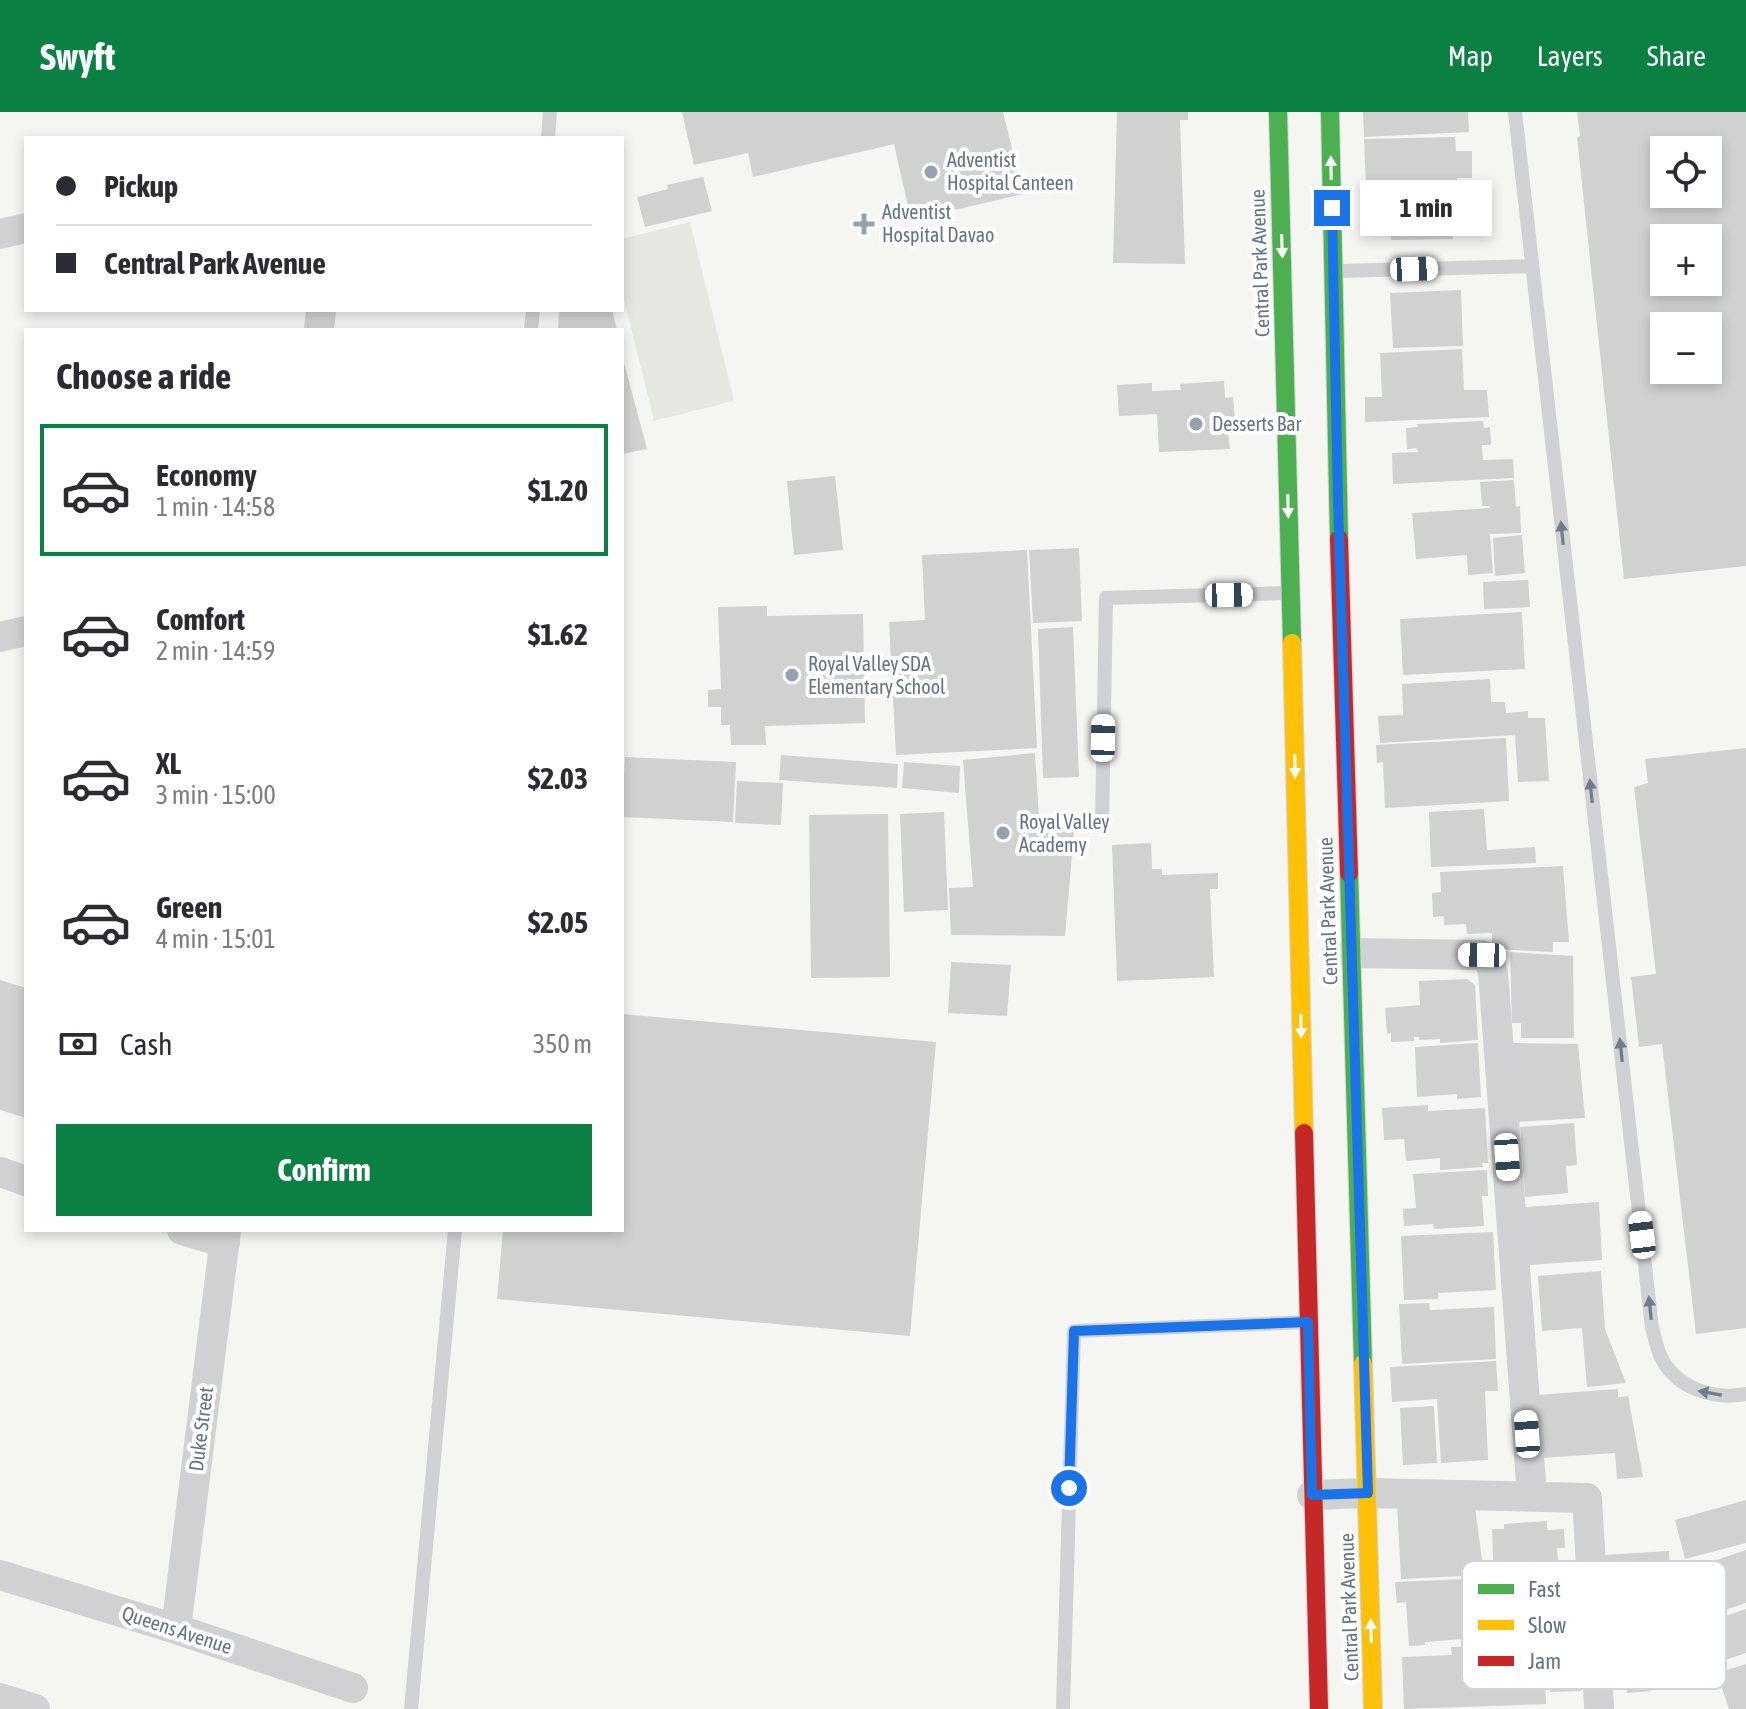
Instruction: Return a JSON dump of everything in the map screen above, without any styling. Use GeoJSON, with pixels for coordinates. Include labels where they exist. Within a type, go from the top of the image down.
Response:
{"type":"FeatureCollection","features":[{"type":"Feature","properties":{"kind":"street","name":"Central Park Avenue"},"geometry":{"type":"LineString","coordinates":[[1278,112],[1293,443],[1290,593],[1319,1709]]}},
{"type":"Feature","properties":{"kind":"street","name":"Central Park Avenue"},"geometry":{"type":"LineString","coordinates":[[1330,112],[1333,271],[1330,443],[1351,953],[1373,1709]]}},
{"type":"Feature","properties":{"kind":"street"},"geometry":{"type":"LineString","coordinates":[[0,234],[24,228]]}},
{"type":"Feature","properties":{"kind":"street"},"geometry":{"type":"LineString","coordinates":[[0,637],[24,631]]}},
{"type":"Feature","properties":{"kind":"street"},"geometry":{"type":"LineString","coordinates":[[1351,953],[1482,955],[1493,972],[1532,1496]]}},
{"type":"Feature","properties":{"kind":"street"},"geometry":{"type":"LineString","coordinates":[[0,1172],[24,1180]]}},
{"type":"Feature","properties":{"kind":"street"},"geometry":{"type":"LineString","coordinates":[[194,1232],[225,1237]]}},
{"type":"Feature","properties":{"kind":"street","name":"Duke Street"},"geometry":{"type":"LineString","coordinates":[[176,1629],[225,1237]]}},
{"type":"Feature","properties":{"kind":"street"},"geometry":{"type":"LineString","coordinates":[[1312,1495],[1368,1493],[1587,1498],[1591,1561]]}},
{"type":"Feature","properties":{"kind":"street","name":"Queens Avenue"},"geometry":{"type":"LineString","coordinates":[[0,1575],[353,1688]]}},
{"type":"Feature","properties":{"kind":"street"},"geometry":{"type":"LineString","coordinates":[[1598,1689],[1599,1706]]}},
{"type":"Feature","properties":{"kind":"street"},"geometry":{"type":"LineString","coordinates":[[0,1698],[35,1709]]}},
{"type":"Feature","properties":{"kind":"lane"},"geometry":{"type":"LineString","coordinates":[[548,136],[550,112]]}},
{"type":"Feature","properties":{"kind":"lane"},"geometry":{"type":"LineString","coordinates":[[1515,112],[1652,1328],[1662,1359],[1677,1379],[1701,1392],[1734,1396],[1746,1394]]}},
{"type":"Feature","properties":{"kind":"lane"},"geometry":{"type":"LineString","coordinates":[[1333,271],[1532,266]]}},
{"type":"Feature","properties":{"kind":"lane"},"geometry":{"type":"LineString","coordinates":[[1102,823],[1106,598],[1290,593]]}},
{"type":"Feature","properties":{"kind":"lane"},"geometry":{"type":"LineString","coordinates":[[411,1709],[455,1232]]}},
{"type":"Feature","properties":{"kind":"lane"},"geometry":{"type":"LineString","coordinates":[[1063,1709],[1074,1331],[1308,1322]]}},
{"type":"Feature","properties":{"kind":"shaded area"},"geometry":{"type":"Polygon","coordinates":[[[690,222],[734,401],[654,421],[624,299],[624,238],[690,222]]]}},
{"type":"Feature","properties":{"kind":"building"},"geometry":{"type":"Polygon","coordinates":[[[682,112],[1003,112],[1023,194],[911,220],[894,144],[753,177],[748,153],[694,165],[682,112]]]}},
{"type":"Feature","properties":{"kind":"building"},"geometry":{"type":"Polygon","coordinates":[[[1117,112],[1188,112],[1188,120],[1180,120],[1185,264],[1113,263],[1117,112]]]}},
{"type":"Feature","properties":{"kind":"building"},"geometry":{"type":"Polygon","coordinates":[[[1363,112],[1468,112],[1469,132],[1364,137],[1363,112]]]}},
{"type":"Feature","properties":{"kind":"building"},"geometry":{"type":"Polygon","coordinates":[[[1577,112],[1746,112],[1746,566],[1624,579],[1577,137],[1580,136],[1577,112]]]}},
{"type":"Feature","properties":{"kind":"building"},"geometry":{"type":"Polygon","coordinates":[[[1455,137],[1456,151],[1472,151],[1472,178],[1457,178],[1457,184],[1366,186],[1364,139],[1455,137]]]}},
{"type":"Feature","properties":{"kind":"building"},"geometry":{"type":"Polygon","coordinates":[[[703,177],[712,211],[645,227],[637,197],[668,189],[667,185],[703,177]]]}},
{"type":"Feature","properties":{"kind":"building"},"geometry":{"type":"Polygon","coordinates":[[[1390,191],[1453,191],[1453,239],[1391,240],[1390,191]]]}},
{"type":"Feature","properties":{"kind":"building"},"geometry":{"type":"Polygon","coordinates":[[[1461,290],[1463,346],[1393,348],[1390,293],[1461,290]]]}},
{"type":"Feature","properties":{"kind":"building"},"geometry":{"type":"Polygon","coordinates":[[[559,312],[612,312],[616,328],[558,328],[559,312]]]}},
{"type":"Feature","properties":{"kind":"building"},"geometry":{"type":"Polygon","coordinates":[[[1462,349],[1464,390],[1487,390],[1489,417],[1365,422],[1365,397],[1382,397],[1380,353],[1462,349]]]}},
{"type":"Feature","properties":{"kind":"building"},"geometry":{"type":"Polygon","coordinates":[[[624,363],[647,449],[624,454],[624,363]]]}},
{"type":"Feature","properties":{"kind":"building","name":"Desserts Bar"},"geometry":{"type":"Polygon","coordinates":[[[1224,381],[1225,398],[1233,397],[1236,432],[1228,433],[1230,449],[1159,452],[1157,414],[1119,416],[1117,385],[1152,383],[1152,391],[1181,390],[1180,384],[1224,381]]]}},
{"type":"Feature","properties":{"kind":"building"},"geometry":{"type":"Polygon","coordinates":[[[1483,421],[1484,428],[1490,427],[1491,445],[1482,445],[1483,460],[1513,459],[1514,478],[1393,484],[1392,453],[1418,452],[1417,448],[1407,449],[1406,428],[1418,427],[1417,424],[1483,421]]]}},
{"type":"Feature","properties":{"kind":"building"},"geometry":{"type":"Polygon","coordinates":[[[835,476],[843,550],[794,555],[787,481],[835,476]]]}},
{"type":"Feature","properties":{"kind":"building"},"geometry":{"type":"Polygon","coordinates":[[[1514,480],[1516,507],[1520,506],[1521,533],[1490,534],[1493,573],[1468,575],[1467,555],[1416,559],[1412,513],[1490,508],[1482,506],[1480,482],[1514,480]]]}},
{"type":"Feature","properties":{"kind":"building"},"geometry":{"type":"Polygon","coordinates":[[[1522,535],[1525,573],[1495,576],[1493,538],[1522,535]]]}},
{"type":"Feature","properties":{"kind":"building"},"geometry":{"type":"Polygon","coordinates":[[[1079,548],[1082,621],[1033,623],[1029,550],[1079,548]]]}},
{"type":"Feature","properties":{"kind":"building"},"geometry":{"type":"Polygon","coordinates":[[[1027,550],[1037,748],[896,755],[889,622],[925,620],[922,555],[1027,550]]]}},
{"type":"Feature","properties":{"kind":"building"},"geometry":{"type":"Polygon","coordinates":[[[1528,580],[1530,607],[1484,609],[1483,582],[1528,580]]]}},
{"type":"Feature","properties":{"kind":"building"},"geometry":{"type":"Polygon","coordinates":[[[767,606],[767,616],[863,614],[865,723],[765,726],[766,745],[731,745],[730,725],[721,725],[721,707],[708,707],[708,690],[721,689],[718,607],[767,606]]]}},
{"type":"Feature","properties":{"kind":"building"},"geometry":{"type":"Polygon","coordinates":[[[1522,612],[1525,669],[1403,675],[1400,619],[1522,612]]]}},
{"type":"Feature","properties":{"kind":"building"},"geometry":{"type":"Polygon","coordinates":[[[1073,627],[1079,777],[1043,778],[1038,629],[1073,627]]]}},
{"type":"Feature","properties":{"kind":"building"},"geometry":{"type":"Polygon","coordinates":[[[1490,679],[1491,702],[1505,702],[1506,713],[1528,711],[1528,718],[1545,718],[1549,781],[1518,782],[1515,735],[1380,743],[1378,716],[1403,715],[1402,684],[1490,679]]]}},
{"type":"Feature","properties":{"kind":"building"},"geometry":{"type":"Polygon","coordinates":[[[1506,738],[1509,801],[1385,808],[1383,762],[1377,763],[1376,745],[1506,738]]]}},
{"type":"Feature","properties":{"kind":"building"},"geometry":{"type":"Polygon","coordinates":[[[1746,748],[1746,1328],[1696,1334],[1662,1044],[1639,1047],[1631,977],[1656,974],[1634,787],[1648,783],[1645,759],[1746,748]]]}},
{"type":"Feature","properties":{"kind":"building"},"geometry":{"type":"Polygon","coordinates":[[[1035,753],[1040,833],[1074,831],[1065,936],[951,935],[949,888],[973,887],[963,760],[1035,753]]]}},
{"type":"Feature","properties":{"kind":"building"},"geometry":{"type":"Polygon","coordinates":[[[781,755],[898,764],[897,788],[779,780],[781,755]]]}},
{"type":"Feature","properties":{"kind":"building"},"geometry":{"type":"Polygon","coordinates":[[[625,757],[736,762],[733,822],[624,817],[625,757]]]}},
{"type":"Feature","properties":{"kind":"building"},"geometry":{"type":"Polygon","coordinates":[[[904,762],[960,766],[959,793],[902,788],[904,762]]]}},
{"type":"Feature","properties":{"kind":"building"},"geometry":{"type":"Polygon","coordinates":[[[737,781],[783,783],[781,825],[735,823],[737,781]]]}},
{"type":"Feature","properties":{"kind":"building"},"geometry":{"type":"Polygon","coordinates":[[[1484,809],[1487,850],[1535,847],[1536,863],[1431,867],[1429,812],[1484,809]]]}},
{"type":"Feature","properties":{"kind":"building"},"geometry":{"type":"Polygon","coordinates":[[[944,812],[948,910],[904,912],[900,814],[944,812]]]}},
{"type":"Feature","properties":{"kind":"building"},"geometry":{"type":"Polygon","coordinates":[[[888,814],[890,977],[811,978],[809,815],[888,814]]]}},
{"type":"Feature","properties":{"kind":"building"},"geometry":{"type":"Polygon","coordinates":[[[1151,843],[1152,869],[1162,869],[1162,875],[1218,873],[1218,889],[1210,889],[1214,977],[1117,981],[1112,845],[1151,843]]]}},
{"type":"Feature","properties":{"kind":"building"},"geometry":{"type":"Polygon","coordinates":[[[1563,866],[1569,942],[1553,942],[1553,952],[1492,949],[1492,933],[1467,934],[1466,924],[1444,925],[1444,916],[1433,917],[1432,893],[1441,892],[1440,872],[1563,866]]]}},
{"type":"Feature","properties":{"kind":"building"},"geometry":{"type":"Polygon","coordinates":[[[1510,952],[1573,956],[1574,1038],[1521,1038],[1521,1023],[1512,1023],[1510,952]]]}},
{"type":"Feature","properties":{"kind":"building"},"geometry":{"type":"Polygon","coordinates":[[[951,962],[1011,965],[1007,1016],[948,1013],[951,962]]]}},
{"type":"Feature","properties":{"kind":"building"},"geometry":{"type":"Polygon","coordinates":[[[1467,979],[1475,985],[1478,1040],[1440,1043],[1440,1039],[1419,1040],[1419,1037],[1414,1037],[1414,1041],[1391,1042],[1391,1033],[1387,1034],[1385,1008],[1420,1005],[1419,981],[1467,979]]]}},
{"type":"Feature","properties":{"kind":"building"},"geometry":{"type":"Polygon","coordinates":[[[0,980],[24,987],[24,1117],[0,1110],[0,980]]]}},
{"type":"Feature","properties":{"kind":"building"},"geometry":{"type":"Polygon","coordinates":[[[624,1014],[936,1042],[910,1336],[497,1299],[503,1232],[624,1232],[624,1014]]]}},
{"type":"Feature","properties":{"kind":"building"},"geometry":{"type":"Polygon","coordinates":[[[1478,1043],[1481,1097],[1457,1099],[1457,1094],[1417,1097],[1415,1047],[1478,1043]]]}},
{"type":"Feature","properties":{"kind":"building"},"geometry":{"type":"Polygon","coordinates":[[[1511,1043],[1578,1044],[1585,1118],[1515,1122],[1511,1043]]]}},
{"type":"Feature","properties":{"kind":"building"},"geometry":{"type":"Polygon","coordinates":[[[1428,1105],[1428,1111],[1485,1108],[1488,1163],[1482,1163],[1483,1167],[1440,1170],[1440,1158],[1406,1161],[1404,1139],[1384,1140],[1382,1108],[1428,1105]]]}},
{"type":"Feature","properties":{"kind":"building"},"geometry":{"type":"Polygon","coordinates":[[[1574,1123],[1577,1165],[1566,1166],[1568,1193],[1525,1197],[1520,1127],[1574,1123]]]}},
{"type":"Feature","properties":{"kind":"building"},"geometry":{"type":"Polygon","coordinates":[[[1487,1170],[1488,1196],[1482,1196],[1484,1226],[1434,1229],[1433,1224],[1404,1226],[1403,1209],[1416,1208],[1413,1174],[1487,1170]]]}},
{"type":"Feature","properties":{"kind":"building"},"geometry":{"type":"Polygon","coordinates":[[[1599,1202],[1602,1260],[1529,1265],[1525,1207],[1599,1202]]]}},
{"type":"Feature","properties":{"kind":"building"},"geometry":{"type":"Polygon","coordinates":[[[1493,1232],[1496,1290],[1438,1293],[1438,1299],[1404,1300],[1401,1236],[1493,1232]]]}},
{"type":"Feature","properties":{"kind":"building"},"geometry":{"type":"Polygon","coordinates":[[[1601,1271],[1605,1329],[1626,1383],[1587,1387],[1582,1328],[1542,1331],[1538,1276],[1601,1271]]]}},
{"type":"Feature","properties":{"kind":"building"},"geometry":{"type":"Polygon","coordinates":[[[1429,1303],[1430,1310],[1494,1307],[1496,1359],[1402,1364],[1399,1304],[1429,1303]]]}},
{"type":"Feature","properties":{"kind":"building"},"geometry":{"type":"Polygon","coordinates":[[[1496,1361],[1498,1391],[1485,1391],[1488,1460],[1441,1463],[1437,1399],[1392,1402],[1390,1367],[1496,1361]]]}},
{"type":"Feature","properties":{"kind":"building"},"geometry":{"type":"Polygon","coordinates":[[[1618,1389],[1618,1397],[1628,1396],[1643,1477],[1617,1479],[1615,1453],[1542,1458],[1537,1395],[1618,1389]]]}},
{"type":"Feature","properties":{"kind":"building"},"geometry":{"type":"Polygon","coordinates":[[[1434,1406],[1437,1463],[1403,1465],[1400,1408],[1434,1406]]]}},
{"type":"Feature","properties":{"kind":"building"},"geometry":{"type":"Polygon","coordinates":[[[1746,1500],[1746,1543],[1685,1559],[1675,1520],[1746,1500]]]}},
{"type":"Feature","properties":{"kind":"building"},"geometry":{"type":"Polygon","coordinates":[[[1397,1504],[1475,1507],[1482,1561],[1462,1561],[1462,1576],[1401,1579],[1397,1504]]]}},
{"type":"Feature","properties":{"kind":"building"},"geometry":{"type":"Polygon","coordinates":[[[1547,1521],[1547,1530],[1564,1529],[1565,1548],[1557,1548],[1558,1561],[1493,1561],[1492,1529],[1504,1529],[1504,1524],[1547,1521]]]}},
{"type":"Feature","properties":{"kind":"building"},"geometry":{"type":"Polygon","coordinates":[[[1746,1550],[1746,1603],[1726,1610],[1726,1561],[1714,1561],[1746,1550]]]}},
{"type":"Feature","properties":{"kind":"building"},"geometry":{"type":"Polygon","coordinates":[[[1669,1551],[1669,1561],[1604,1561],[1604,1555],[1669,1551]]]}},
{"type":"Feature","properties":{"kind":"building"},"geometry":{"type":"Polygon","coordinates":[[[1462,1579],[1462,1639],[1409,1646],[1406,1602],[1397,1603],[1395,1582],[1462,1579]]]}},
{"type":"Feature","properties":{"kind":"building"},"geometry":{"type":"Polygon","coordinates":[[[1746,1609],[1746,1653],[1726,1660],[1726,1616],[1746,1609]]]}},
{"type":"Feature","properties":{"kind":"building"},"geometry":{"type":"Polygon","coordinates":[[[1451,1647],[1462,1647],[1462,1689],[1545,1689],[1546,1704],[1404,1709],[1402,1657],[1452,1655],[1451,1647]]]}},
{"type":"Feature","properties":{"kind":"building"},"geometry":{"type":"Polygon","coordinates":[[[1746,1664],[1746,1709],[1729,1709],[1722,1689],[1726,1689],[1726,1670],[1746,1664]]]}},
{"type":"Feature","properties":{"kind":"building"},"geometry":{"type":"Polygon","coordinates":[[[1550,1689],[1581,1689],[1581,1691],[1550,1692],[1550,1689]]]}},
{"type":"Feature","properties":{"kind":"building"},"geometry":{"type":"Polygon","coordinates":[[[1627,1689],[1651,1689],[1651,1691],[1627,1693],[1627,1689]]]}},
{"type":"Feature","properties":{"kind":"traffic: fast"},"geometry":{"type":"LineString","coordinates":[[1278,112],[1292,643]]}},
{"type":"Feature","properties":{"kind":"traffic: fast"},"geometry":{"type":"LineString","coordinates":[[1330,112],[1339,539]]}},
{"type":"Feature","properties":{"kind":"traffic: fast"},"geometry":{"type":"LineString","coordinates":[[1349,873],[1363,1364]]}},
{"type":"Feature","properties":{"kind":"traffic: slow"},"geometry":{"type":"LineString","coordinates":[[1292,643],[1304,1133]]}},
{"type":"Feature","properties":{"kind":"traffic: slow"},"geometry":{"type":"LineString","coordinates":[[1363,1364],[1373,1709]]}},
{"type":"Feature","properties":{"kind":"traffic: jam"},"geometry":{"type":"LineString","coordinates":[[1339,539],[1349,873]]}},
{"type":"Feature","properties":{"kind":"traffic: jam"},"geometry":{"type":"LineString","coordinates":[[1304,1133],[1319,1709]]}},
{"type":"Feature","properties":{"kind":"place","name":"Adventist Hospital Canteen"},"geometry":{"type":"Point","coordinates":[931,172]}},
{"type":"Feature","properties":{"kind":"place","name":"Adventist Hospital Davao"},"geometry":{"type":"Point","coordinates":[864,224]}},
{"type":"Feature","properties":{"kind":"place","name":"Desserts Bar"},"geometry":{"type":"Point","coordinates":[1196,424]}},
{"type":"Feature","properties":{"kind":"place","name":"Royal Valley SDA Elementary School"},"geometry":{"type":"Point","coordinates":[792,675]}},
{"type":"Feature","properties":{"kind":"place","name":"Royal Valley Academy"},"geometry":{"type":"Point","coordinates":[1003,833]}},
{"type":"Feature","properties":{"kind":"route"},"geometry":{"type":"LineString","coordinates":[[1069,1488],[1074,1331],[1308,1322],[1312,1495],[1368,1493],[1332,208]]}}]}
